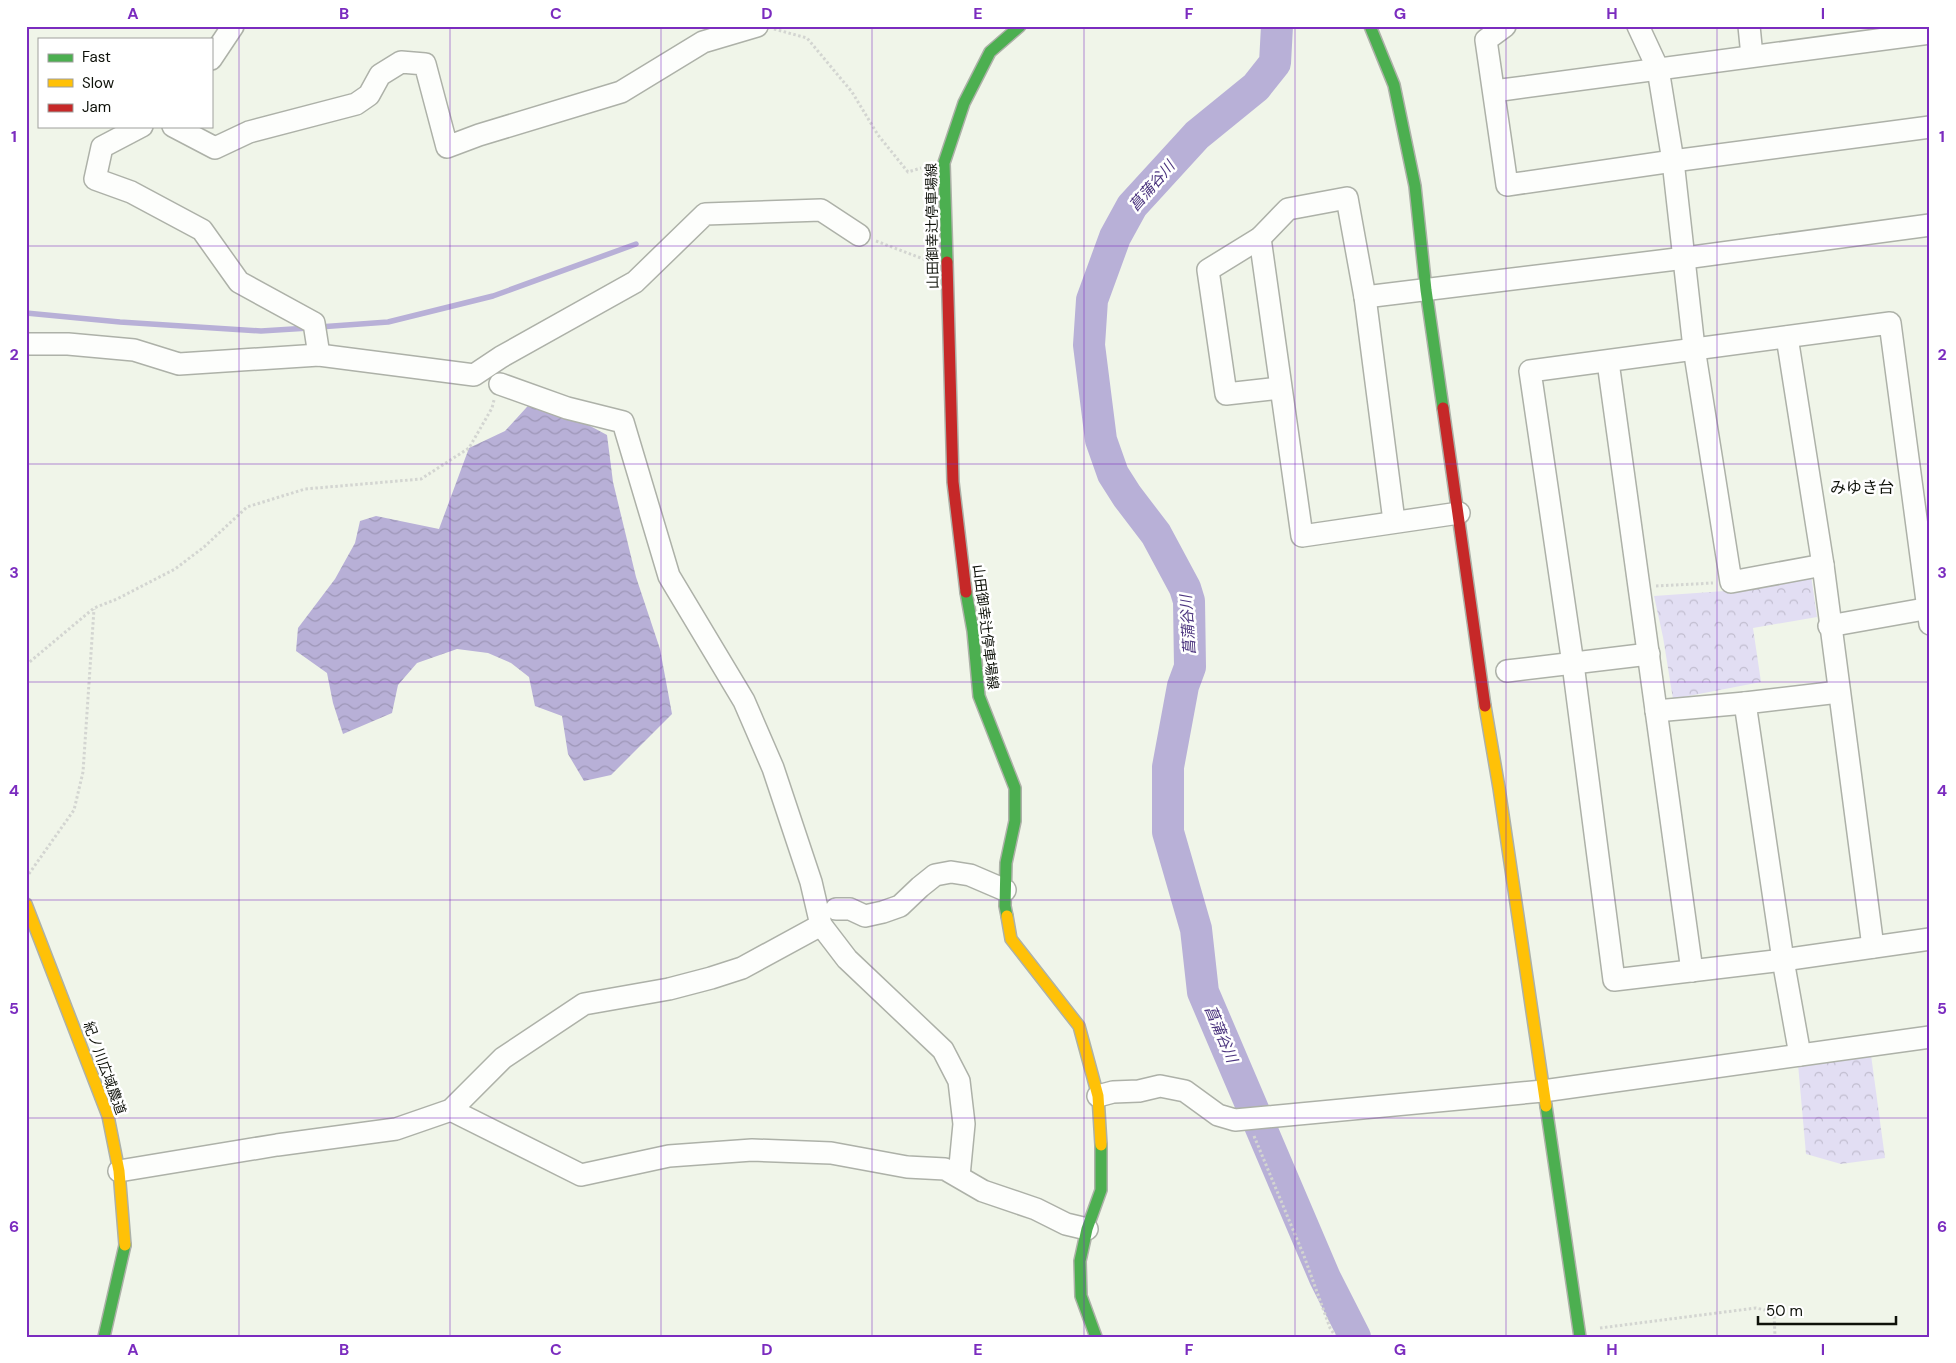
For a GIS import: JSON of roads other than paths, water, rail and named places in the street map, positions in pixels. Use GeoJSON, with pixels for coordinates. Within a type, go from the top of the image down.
{"type":"FeatureCollection","features":[{"type":"Feature","properties":{"kind":"street"},"geometry":{"type":"LineString","coordinates":[[212,57],[234,26]]}},
{"type":"Feature","properties":{"kind":"street"},"geometry":{"type":"LineString","coordinates":[[177,128],[215,148],[249,132],[356,104],[369,95],[380,75],[401,62],[425,64],[447,147],[479,135],[622,92],[703,42],[757,26]]}},
{"type":"Feature","properties":{"kind":"street","name":"山田御幸辻停車場線"},"geometry":{"type":"LineString","coordinates":[[1020,26],[990,52],[964,103],[944,163],[953,482],[964,578],[973,631],[979,696],[1015,788],[1015,821],[1006,863],[1005,890],[1005,906],[1012,939],[1079,1026],[1098,1096],[1101,1190],[1087,1229],[1080,1262],[1081,1296],[1096,1337]]}},
{"type":"Feature","properties":{"kind":"street"},"geometry":{"type":"LineString","coordinates":[[1370,26],[1394,85],[1415,186],[1426,290],[1460,513],[1480,676],[1499,788],[1542,1091],[1580,1334]]}},
{"type":"Feature","properties":{"kind":"street"},"geometry":{"type":"LineString","coordinates":[[1505,26],[1486,40],[1507,185],[1673,160],[1930,127]]}},
{"type":"Feature","properties":{"kind":"street"},"geometry":{"type":"LineString","coordinates":[[1638,26],[1658,69],[1673,160],[1694,348],[1731,582],[1823,565]]}},
{"type":"Feature","properties":{"kind":"street"},"geometry":{"type":"LineString","coordinates":[[1749,26],[1752,56]]}},
{"type":"Feature","properties":{"kind":"street"},"geometry":{"type":"LineString","coordinates":[[1494,91],[1930,33]]}},
{"type":"Feature","properties":{"kind":"street"},"geometry":{"type":"LineString","coordinates":[[138,128],[102,147],[95,179],[131,192],[202,230],[239,282],[314,323],[320,354]]}},
{"type":"Feature","properties":{"kind":"street"},"geometry":{"type":"LineString","coordinates":[[1280,388],[1226,394],[1208,270],[1260,238],[1288,209],[1347,198],[1365,296],[1394,521]]}},
{"type":"Feature","properties":{"kind":"street"},"geometry":{"type":"LineString","coordinates":[[26,344],[68,344],[134,350],[179,364],[320,354],[474,375],[501,357],[635,282],[704,214],[821,210],[859,235]]}},
{"type":"Feature","properties":{"kind":"street"},"geometry":{"type":"LineString","coordinates":[[1365,296],[1684,258],[1930,225]]}},
{"type":"Feature","properties":{"kind":"street"},"geometry":{"type":"LineString","coordinates":[[1260,238],[1302,536],[1394,521],[1460,513]]}},
{"type":"Feature","properties":{"kind":"street"},"geometry":{"type":"LineString","coordinates":[[1829,626],[1929,613],[1890,323],[1694,348],[1608,362],[1530,370],[1573,664],[1614,980],[1783,960],[1930,939]]}},
{"type":"Feature","properties":{"kind":"street"},"geometry":{"type":"LineString","coordinates":[[1786,337],[1823,565],[1829,626],[1873,947]]}},
{"type":"Feature","properties":{"kind":"street"},"geometry":{"type":"LineString","coordinates":[[1608,362],[1692,971]]}},
{"type":"Feature","properties":{"kind":"street"},"geometry":{"type":"LineString","coordinates":[[500,384],[567,408],[623,422],[669,576],[744,701],[773,768],[810,882],[821,925],[847,959],[943,1050],[959,1081],[964,1124],[959,1176]]}},
{"type":"Feature","properties":{"kind":"street"},"geometry":{"type":"LineString","coordinates":[[1507,671],[1649,654]]}},
{"type":"Feature","properties":{"kind":"street"},"geometry":{"type":"LineString","coordinates":[[1656,712],[1839,692]]}},
{"type":"Feature","properties":{"kind":"street"},"geometry":{"type":"LineString","coordinates":[[1745,703],[1783,960],[1800,1055]]}},
{"type":"Feature","properties":{"kind":"street"},"geometry":{"type":"LineString","coordinates":[[836,909],[850,909],[865,916],[883,912],[900,906],[935,875],[951,872],[970,875],[1005,890]]}},
{"type":"Feature","properties":{"kind":"street","name":"紀ノ川広域農道"},"geometry":{"type":"LineString","coordinates":[[26,904],[108,1116],[119,1171],[125,1245],[104,1337]]}},
{"type":"Feature","properties":{"kind":"street"},"geometry":{"type":"LineString","coordinates":[[119,1171],[396,1129],[451,1110],[503,1058],[584,1004],[669,989],[742,968],[821,925]]}},
{"type":"Feature","properties":{"kind":"street"},"geometry":{"type":"LineString","coordinates":[[1098,1096],[1112,1092],[1139,1091],[1160,1086],[1185,1092],[1218,1115],[1235,1120],[1542,1091],[1930,1037]]}},
{"type":"Feature","properties":{"kind":"street"},"geometry":{"type":"LineString","coordinates":[[451,1110],[582,1175],[669,1156],[752,1150],[831,1153],[907,1167],[945,1169],[983,1191],[1036,1208],[1066,1224],[1087,1229]]}},
{"type":"Feature","properties":{"kind":"water"},"geometry":{"type":"Polygon","coordinates":[[[536,397],[607,435],[613,482],[636,577],[660,649],[672,714],[611,775],[584,781],[568,754],[562,716],[535,706],[529,677],[511,663],[488,653],[457,649],[417,663],[398,685],[392,713],[343,734],[333,703],[327,673],[296,651],[298,628],[335,579],[355,543],[360,521],[376,516],[439,529],[469,448],[505,431],[536,397]]]}},
{"type":"Feature","properties":{"kind":"waterway","name":"菖蒲谷川"},"geometry":{"type":"LineString","coordinates":[[1277,26],[1275,63],[1256,87],[1197,135],[1132,206],[1115,237],[1092,300],[1089,345],[1101,440],[1113,474],[1156,534],[1185,588],[1189,601],[1190,667],[1183,686],[1168,767],[1168,832],[1196,929],[1203,992],[1325,1278],[1355,1337]]}},
{"type":"Feature","properties":{"kind":"waterway"},"geometry":{"type":"LineString","coordinates":[[319,327],[388,322],[493,296],[636,244]]}},
{"type":"Feature","properties":{"kind":"waterway"},"geometry":{"type":"LineString","coordinates":[[26,313],[120,322],[261,331],[309,328]]}},
{"type":"Feature","properties":{"kind":"district","name":"みゆき台"},"geometry":{"type":"Point","coordinates":[1862,487]}}]}
